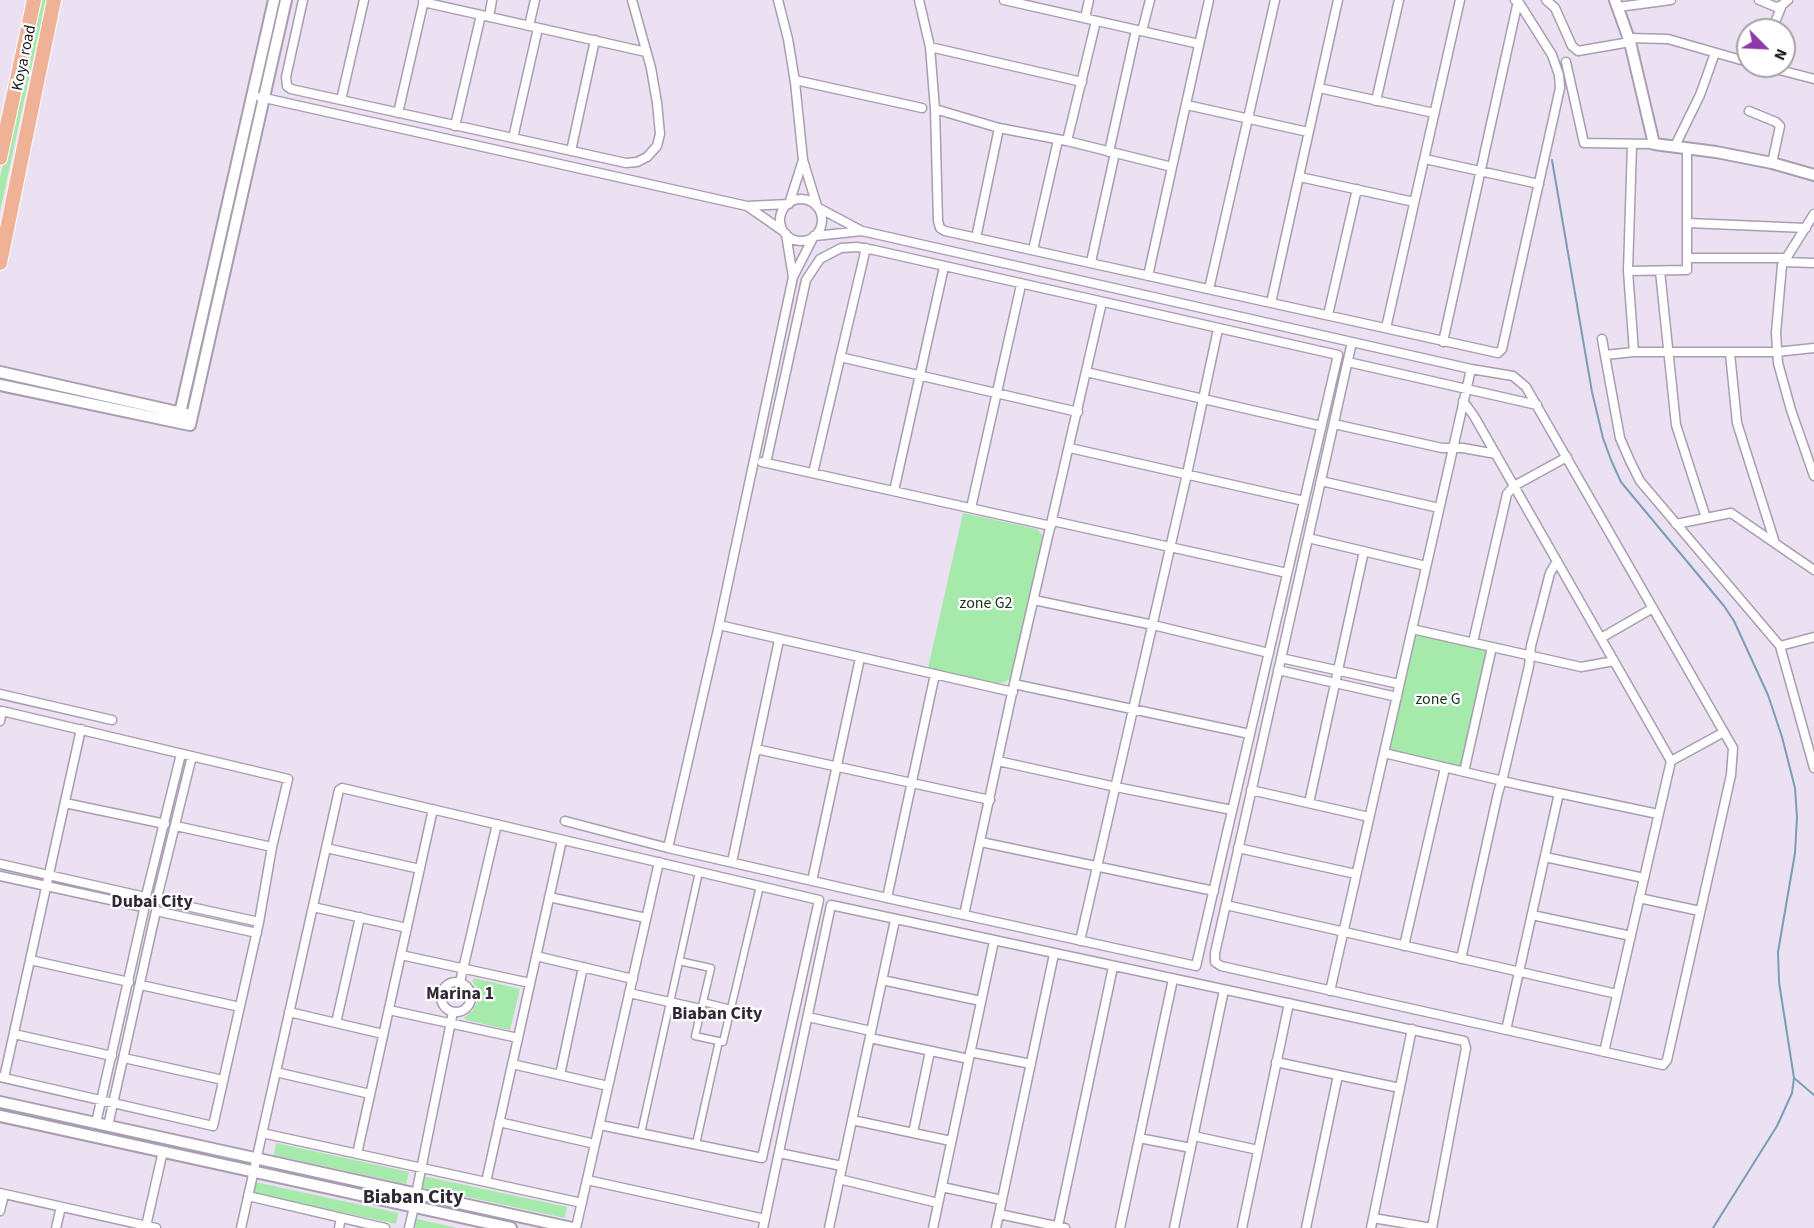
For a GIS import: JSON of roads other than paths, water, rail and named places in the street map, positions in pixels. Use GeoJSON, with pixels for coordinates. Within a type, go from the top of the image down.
{"type":"FeatureCollection","features":[{"type":"Feature","properties":{"kind":"highway","name":"Koya road"},"geometry":{"type":"LineString","coordinates":[[0,158],[34,0]]}},
{"type":"Feature","properties":{"kind":"highway","name":"Koya road"},"geometry":{"type":"LineString","coordinates":[[0,263],[54,0]]}},
{"type":"Feature","properties":{"kind":"street"},"geometry":{"type":"LineString","coordinates":[[179,418],[274,0]]}},
{"type":"Feature","properties":{"kind":"street"},"geometry":{"type":"LineString","coordinates":[[0,385],[179,418],[192,416],[286,0]]}},
{"type":"Feature","properties":{"kind":"street"},"geometry":{"type":"LineString","coordinates":[[303,0],[285,82],[291,89],[571,152],[632,163],[647,157],[660,139],[659,120],[646,52],[632,0]]}},
{"type":"Feature","properties":{"kind":"street"},"geometry":{"type":"LineString","coordinates":[[341,100],[364,0]]}},
{"type":"Feature","properties":{"kind":"street"},"geometry":{"type":"LineString","coordinates":[[455,126],[485,16],[492,0]]}},
{"type":"Feature","properties":{"kind":"street"},"geometry":{"type":"LineString","coordinates":[[513,138],[533,27],[535,0]]}},
{"type":"Feature","properties":{"kind":"street"},"geometry":{"type":"LineString","coordinates":[[778,0],[795,80],[803,160],[822,222],[793,277]]}},
{"type":"Feature","properties":{"kind":"street"},"geometry":{"type":"LineString","coordinates":[[919,0],[930,47],[940,228],[945,231],[1492,353],[1498,353],[1502,349],[1560,88],[1559,75],[1552,55],[1516,0]]}},
{"type":"Feature","properties":{"kind":"street"},"geometry":{"type":"LineString","coordinates":[[1004,0],[1028,3],[1199,44]]}},
{"type":"Feature","properties":{"kind":"street"},"geometry":{"type":"LineString","coordinates":[[1085,18],[1089,0]]}},
{"type":"Feature","properties":{"kind":"street"},"geometry":{"type":"LineString","coordinates":[[1091,262],[1139,30],[1150,0]]}},
{"type":"Feature","properties":{"kind":"street"},"geometry":{"type":"LineString","coordinates":[[1148,276],[1209,0]]}},
{"type":"Feature","properties":{"kind":"street"},"geometry":{"type":"LineString","coordinates":[[1209,290],[1275,0]]}},
{"type":"Feature","properties":{"kind":"street"},"geometry":{"type":"LineString","coordinates":[[1271,303],[1338,0]]}},
{"type":"Feature","properties":{"kind":"street"},"geometry":{"type":"LineString","coordinates":[[1376,101],[1399,0]]}},
{"type":"Feature","properties":{"kind":"street"},"geometry":{"type":"LineString","coordinates":[[1386,328],[1460,0]]}},
{"type":"Feature","properties":{"kind":"street"},"geometry":{"type":"LineString","coordinates":[[1443,342],[1516,0]]}},
{"type":"Feature","properties":{"kind":"street"},"geometry":{"type":"LineString","coordinates":[[1546,0],[1555,8],[1572,46],[1578,51],[1648,37],[1668,39],[1736,59]]}},
{"type":"Feature","properties":{"kind":"street"},"geometry":{"type":"LineString","coordinates":[[1654,144],[1629,40],[1617,4],[1671,0]]}},
{"type":"Feature","properties":{"kind":"street"},"geometry":{"type":"LineString","coordinates":[[1759,0],[1776,7],[1785,3]]}},
{"type":"Feature","properties":{"kind":"street"},"geometry":{"type":"LineString","coordinates":[[398,113],[423,1],[646,52]]}},
{"type":"Feature","properties":{"kind":"street"},"geometry":{"type":"LineString","coordinates":[[1778,18],[1785,3]]}},
{"type":"Feature","properties":{"kind":"street"},"geometry":{"type":"LineString","coordinates":[[1033,250],[1063,140],[1082,82],[1096,21]]}},
{"type":"Feature","properties":{"kind":"street"},"geometry":{"type":"LineString","coordinates":[[571,152],[595,40]]}},
{"type":"Feature","properties":{"kind":"street"},"geometry":{"type":"LineString","coordinates":[[930,47],[1082,82]]}},
{"type":"Feature","properties":{"kind":"street"},"geometry":{"type":"LineString","coordinates":[[1675,146],[1697,101],[1715,53]]}},
{"type":"Feature","properties":{"kind":"street"},"geometry":{"type":"LineString","coordinates":[[1566,62],[1582,142],[1586,144],[1675,146],[1772,163],[1814,175]]}},
{"type":"Feature","properties":{"kind":"street"},"geometry":{"type":"LineString","coordinates":[[1796,74],[1814,79]]}},
{"type":"Feature","properties":{"kind":"street"},"geometry":{"type":"LineString","coordinates":[[795,80],[922,108]]}},
{"type":"Feature","properties":{"kind":"street"},"geometry":{"type":"LineString","coordinates":[[1319,88],[1434,113]]}},
{"type":"Feature","properties":{"kind":"street"},"geometry":{"type":"LineString","coordinates":[[252,96],[747,206],[789,204],[804,199],[862,231],[1352,342],[1471,369],[1513,376],[1526,387],[1537,405],[1733,748],[1733,766],[1663,1065],[1330,991],[1217,964],[1214,960],[1352,342]]}},
{"type":"Feature","properties":{"kind":"street"},"geometry":{"type":"LineString","coordinates":[[1187,105],[1308,132]]}},
{"type":"Feature","properties":{"kind":"street"},"geometry":{"type":"LineString","coordinates":[[935,109],[999,128],[1063,140],[1172,167]]}},
{"type":"Feature","properties":{"kind":"street"},"geometry":{"type":"LineString","coordinates":[[1749,111],[1776,122],[1780,126],[1772,163]]}},
{"type":"Feature","properties":{"kind":"street"},"geometry":{"type":"LineString","coordinates":[[976,238],[999,128]]}},
{"type":"Feature","properties":{"kind":"street"},"geometry":{"type":"LineString","coordinates":[[1632,145],[1628,271],[1634,352]]}},
{"type":"Feature","properties":{"kind":"street"},"geometry":{"type":"LineString","coordinates":[[1628,271],[1687,270],[1687,148]]}},
{"type":"Feature","properties":{"kind":"street"},"geometry":{"type":"LineString","coordinates":[[1425,159],[1539,184]]}},
{"type":"Feature","properties":{"kind":"street"},"geometry":{"type":"LineString","coordinates":[[668,848],[719,626],[793,277],[792,262],[781,218],[789,204],[803,160]]}},
{"type":"Feature","properties":{"kind":"street"},"geometry":{"type":"LineString","coordinates":[[1300,177],[1414,202]]}},
{"type":"Feature","properties":{"kind":"street"},"geometry":{"type":"LineString","coordinates":[[1328,315],[1357,189]]}},
{"type":"Feature","properties":{"kind":"street"},"geometry":{"type":"LineString","coordinates":[[747,206],[793,239],[802,241],[815,236],[862,231]]}},
{"type":"Feature","properties":{"kind":"street"},"geometry":{"type":"LineString","coordinates":[[1814,214],[1782,265],[1777,308],[1776,352],[1788,399],[1814,476]]}},
{"type":"Feature","properties":{"kind":"street"},"geometry":{"type":"LineString","coordinates":[[1688,223],[1806,228]]}},
{"type":"Feature","properties":{"kind":"street"},"geometry":{"type":"LineString","coordinates":[[565,821],[668,848],[1196,966],[1338,355],[1021,285],[866,248],[848,247],[834,251],[820,259],[807,280],[766,463]]}},
{"type":"Feature","properties":{"kind":"street"},"geometry":{"type":"LineString","coordinates":[[813,473],[866,248]]}},
{"type":"Feature","properties":{"kind":"street"},"geometry":{"type":"LineString","coordinates":[[1687,258],[1785,260],[1814,263]]}},
{"type":"Feature","properties":{"kind":"street"},"geometry":{"type":"LineString","coordinates":[[894,491],[944,267]]}},
{"type":"Feature","properties":{"kind":"street"},"geometry":{"type":"LineString","coordinates":[[1660,271],[1676,425],[1706,518]]}},
{"type":"Feature","properties":{"kind":"street"},"geometry":{"type":"LineString","coordinates":[[971,508],[1021,285]]}},
{"type":"Feature","properties":{"kind":"street"},"geometry":{"type":"LineString","coordinates":[[964,915],[1013,688],[1102,302]]}},
{"type":"Feature","properties":{"kind":"street"},"geometry":{"type":"LineString","coordinates":[[1080,941],[1171,546],[1218,329]]}},
{"type":"Feature","properties":{"kind":"street"},"geometry":{"type":"LineString","coordinates":[[1602,339],[1620,438],[1629,461],[1640,481],[1780,646],[1814,768]]}},
{"type":"Feature","properties":{"kind":"street"},"geometry":{"type":"LineString","coordinates":[[1605,355],[1634,352],[1776,352],[1814,348]]}},
{"type":"Feature","properties":{"kind":"street"},"geometry":{"type":"LineString","coordinates":[[1730,353],[1737,423],[1775,543]]}},
{"type":"Feature","properties":{"kind":"street"},"geometry":{"type":"LineString","coordinates":[[840,357],[1078,412]]}},
{"type":"Feature","properties":{"kind":"street"},"geometry":{"type":"LineString","coordinates":[[1348,362],[1537,405]]}},
{"type":"Feature","properties":{"kind":"street"},"geometry":{"type":"LineString","coordinates":[[1330,991],[1471,369]]}},
{"type":"Feature","properties":{"kind":"street"},"geometry":{"type":"LineString","coordinates":[[0,372],[179,418]]}},
{"type":"Feature","properties":{"kind":"street"},"geometry":{"type":"LineString","coordinates":[[1086,372],[1321,426]]}},
{"type":"Feature","properties":{"kind":"street"},"geometry":{"type":"LineString","coordinates":[[1463,401],[1496,454],[1671,761],[1604,1052]]}},
{"type":"Feature","properties":{"kind":"street"},"geometry":{"type":"LineString","coordinates":[[1334,424],[1442,448],[1496,454]]}},
{"type":"Feature","properties":{"kind":"street"},"geometry":{"type":"LineString","coordinates":[[1070,448],[1304,501]]}},
{"type":"Feature","properties":{"kind":"street"},"geometry":{"type":"LineString","coordinates":[[1473,642],[1507,494],[1514,486],[1567,457]]}},
{"type":"Feature","properties":{"kind":"street"},"geometry":{"type":"LineString","coordinates":[[754,460],[971,508],[1171,546],[1287,573]]}},
{"type":"Feature","properties":{"kind":"street"},"geometry":{"type":"LineString","coordinates":[[1321,481],[1439,508]]}},
{"type":"Feature","properties":{"kind":"street"},"geometry":{"type":"LineString","coordinates":[[1676,524],[1731,513],[1814,570]]}},
{"type":"Feature","properties":{"kind":"street"},"geometry":{"type":"LineString","coordinates":[[1308,538],[1426,566]]}},
{"type":"Feature","properties":{"kind":"street"},"geometry":{"type":"LineString","coordinates":[[1309,803],[1364,551]]}},
{"type":"Feature","properties":{"kind":"street"},"geometry":{"type":"LineString","coordinates":[[1461,959],[1548,578],[1557,561]]}},
{"type":"Feature","properties":{"kind":"street"},"geometry":{"type":"LineString","coordinates":[[1034,600],[1269,653]]}},
{"type":"Feature","properties":{"kind":"street"},"geometry":{"type":"LineString","coordinates":[[1601,638],[1653,608]]}},
{"type":"Feature","properties":{"kind":"street"},"geometry":{"type":"LineString","coordinates":[[719,626],[935,674],[1250,734]]}},
{"type":"Feature","properties":{"kind":"street"},"geometry":{"type":"LineString","coordinates":[[1412,629],[1581,667],[1614,661]]}},
{"type":"Feature","properties":{"kind":"street"},"geometry":{"type":"LineString","coordinates":[[1780,646],[1814,637]]}},
{"type":"Feature","properties":{"kind":"street"},"geometry":{"type":"LineString","coordinates":[[732,862],[779,640]]}},
{"type":"Feature","properties":{"kind":"street"},"geometry":{"type":"LineString","coordinates":[[1464,772],[1492,647]]}},
{"type":"Feature","properties":{"kind":"street"},"geometry":{"type":"LineString","coordinates":[[812,881],[860,658]]}},
{"type":"Feature","properties":{"kind":"street"},"geometry":{"type":"LineString","coordinates":[[1281,658],[1399,684]]}},
{"type":"Feature","properties":{"kind":"street"},"geometry":{"type":"LineString","coordinates":[[1278,670],[1396,697]]}},
{"type":"Feature","properties":{"kind":"street"},"geometry":{"type":"LineString","coordinates":[[887,898],[935,674]]}},
{"type":"Feature","properties":{"kind":"street"},"geometry":{"type":"LineString","coordinates":[[0,694],[112,720]]}},
{"type":"Feature","properties":{"kind":"street"},"geometry":{"type":"LineString","coordinates":[[0,721],[2,711],[81,729],[288,779],[272,847],[257,933],[213,1126],[2,1078],[14,1034],[81,729]]}},
{"type":"Feature","properties":{"kind":"street"},"geometry":{"type":"LineString","coordinates":[[1671,761],[1724,732]]}},
{"type":"Feature","properties":{"kind":"street"},"geometry":{"type":"LineString","coordinates":[[756,749],[990,800]]}},
{"type":"Feature","properties":{"kind":"street"},"geometry":{"type":"LineString","coordinates":[[1384,753],[1659,814]]}},
{"type":"Feature","properties":{"kind":"street"},"geometry":{"type":"LineString","coordinates":[[96,1123],[129,982],[143,909],[142,902],[146,897],[182,754]]}},
{"type":"Feature","properties":{"kind":"street"},"geometry":{"type":"LineString","coordinates":[[108,1126],[192,756]]}},
{"type":"Feature","properties":{"kind":"street"},"geometry":{"type":"LineString","coordinates":[[998,761],[1232,810]]}},
{"type":"Feature","properties":{"kind":"street"},"geometry":{"type":"LineString","coordinates":[[1404,946],[1445,768]]}},
{"type":"Feature","properties":{"kind":"street"},"geometry":{"type":"LineString","coordinates":[[241,1228],[339,790],[342,788],[819,900],[762,1158],[600,1125]]}},
{"type":"Feature","properties":{"kind":"street"},"geometry":{"type":"LineString","coordinates":[[1251,790],[1369,817]]}},
{"type":"Feature","properties":{"kind":"street"},"geometry":{"type":"LineString","coordinates":[[1506,1030],[1559,793]]}},
{"type":"Feature","properties":{"kind":"street"},"geometry":{"type":"LineString","coordinates":[[65,803],[165,824]]}},
{"type":"Feature","properties":{"kind":"street"},"geometry":{"type":"LineString","coordinates":[[357,1154],[434,809]]}},
{"type":"Feature","properties":{"kind":"street"},"geometry":{"type":"LineString","coordinates":[[460,982],[497,824]]}},
{"type":"Feature","properties":{"kind":"street"},"geometry":{"type":"LineString","coordinates":[[176,826],[272,847]]}},
{"type":"Feature","properties":{"kind":"street"},"geometry":{"type":"LineString","coordinates":[[486,1182],[562,840]]}},
{"type":"Feature","properties":{"kind":"street"},"geometry":{"type":"LineString","coordinates":[[981,842],[1214,891]]}},
{"type":"Feature","properties":{"kind":"street"},"geometry":{"type":"LineString","coordinates":[[326,848],[420,869]]}},
{"type":"Feature","properties":{"kind":"street"},"geometry":{"type":"LineString","coordinates":[[1238,848],[1356,874]]}},
{"type":"Feature","properties":{"kind":"street"},"geometry":{"type":"LineString","coordinates":[[1545,857],[1644,878]]}},
{"type":"Feature","properties":{"kind":"street"},"geometry":{"type":"LineString","coordinates":[[576,1228],[659,862]]}},
{"type":"Feature","properties":{"kind":"street"},"geometry":{"type":"LineString","coordinates":[[0,864],[146,897],[151,895],[158,899],[259,922]]}},
{"type":"Feature","properties":{"kind":"street"},"geometry":{"type":"LineString","coordinates":[[641,1133],[699,872]]}},
{"type":"Feature","properties":{"kind":"street"},"geometry":{"type":"LineString","coordinates":[[0,876],[143,909],[151,913],[156,911],[257,933]]}},
{"type":"Feature","properties":{"kind":"street"},"geometry":{"type":"LineString","coordinates":[[679,961],[711,968],[695,1036],[723,1042],[760,886]]}},
{"type":"Feature","properties":{"kind":"street"},"geometry":{"type":"LineString","coordinates":[[549,897],[646,918]]}},
{"type":"Feature","properties":{"kind":"street"},"geometry":{"type":"LineString","coordinates":[[1639,898],[1700,911]]}},
{"type":"Feature","properties":{"kind":"street"},"geometry":{"type":"LineString","coordinates":[[587,1180],[764,1226],[831,905],[1464,1041],[1466,1048],[1432,1228],[1373,1218]]}},
{"type":"Feature","properties":{"kind":"street"},"geometry":{"type":"LineString","coordinates":[[1226,905],[1617,994]]}},
{"type":"Feature","properties":{"kind":"street"},"geometry":{"type":"LineString","coordinates":[[313,907],[407,928]]}},
{"type":"Feature","properties":{"kind":"street"},"geometry":{"type":"LineString","coordinates":[[1532,915],[1631,936]]}},
{"type":"Feature","properties":{"kind":"street"},"geometry":{"type":"LineString","coordinates":[[336,1023],[360,918]]}},
{"type":"Feature","properties":{"kind":"street"},"geometry":{"type":"LineString","coordinates":[[829,1228],[895,920]]}},
{"type":"Feature","properties":{"kind":"street"},"geometry":{"type":"LineString","coordinates":[[933,1228],[994,941]]}},
{"type":"Feature","properties":{"kind":"street"},"geometry":{"type":"LineString","coordinates":[[996,1228],[1054,954]]}},
{"type":"Feature","properties":{"kind":"street"},"geometry":{"type":"LineString","coordinates":[[401,955],[530,983]]}},
{"type":"Feature","properties":{"kind":"street"},"geometry":{"type":"LineString","coordinates":[[536,956],[633,979]]}},
{"type":"Feature","properties":{"kind":"street"},"geometry":{"type":"LineString","coordinates":[[30,960],[129,982]]}},
{"type":"Feature","properties":{"kind":"street"},"geometry":{"type":"LineString","coordinates":[[560,1075],[583,967]]}},
{"type":"Feature","properties":{"kind":"street"},"geometry":{"type":"LineString","coordinates":[[999,1214],[1062,1227],[1113,967]]}},
{"type":"Feature","properties":{"kind":"street"},"geometry":{"type":"LineString","coordinates":[[1120,1228],[1173,979]]}},
{"type":"Feature","properties":{"kind":"street"},"geometry":{"type":"LineString","coordinates":[[882,980],[981,1001]]}},
{"type":"Feature","properties":{"kind":"street"},"geometry":{"type":"LineString","coordinates":[[451,982],[460,982],[469,988],[472,998],[463,1011],[453,1012],[445,1007],[441,993],[443,988],[451,982]]}},
{"type":"Feature","properties":{"kind":"street"},"geometry":{"type":"LineString","coordinates":[[141,985],[240,1007]]}},
{"type":"Feature","properties":{"kind":"street"},"geometry":{"type":"LineString","coordinates":[[1174,1228],[1224,990]]}},
{"type":"Feature","properties":{"kind":"street"},"geometry":{"type":"LineString","coordinates":[[629,993],[670,1002],[731,1008]]}},
{"type":"Feature","properties":{"kind":"street"},"geometry":{"type":"LineString","coordinates":[[1242,1228],[1289,1003]]}},
{"type":"Feature","properties":{"kind":"street"},"geometry":{"type":"LineString","coordinates":[[389,1010],[518,1038]]}},
{"type":"Feature","properties":{"kind":"street"},"geometry":{"type":"LineString","coordinates":[[290,1012],[383,1034]]}},
{"type":"Feature","properties":{"kind":"street"},"geometry":{"type":"LineString","coordinates":[[416,1194],[453,1012]]}},
{"type":"Feature","properties":{"kind":"street"},"geometry":{"type":"LineString","coordinates":[[808,1017],[930,1051],[1031,1064]]}},
{"type":"Feature","properties":{"kind":"street"},"geometry":{"type":"LineString","coordinates":[[1371,1228],[1412,1029]]}},
{"type":"Feature","properties":{"kind":"street"},"geometry":{"type":"LineString","coordinates":[[117,1032],[129,1035]]}},
{"type":"Feature","properties":{"kind":"street"},"geometry":{"type":"LineString","coordinates":[[14,1034],[112,1056]]}},
{"type":"Feature","properties":{"kind":"street"},"geometry":{"type":"LineString","coordinates":[[696,1144],[719,1041]]}},
{"type":"Feature","properties":{"kind":"street"},"geometry":{"type":"LineString","coordinates":[[913,1133],[930,1051]]}},
{"type":"Feature","properties":{"kind":"street"},"geometry":{"type":"LineString","coordinates":[[124,1058],[224,1080]]}},
{"type":"Feature","properties":{"kind":"street"},"geometry":{"type":"LineString","coordinates":[[1276,1062],[1400,1088]]}},
{"type":"Feature","properties":{"kind":"street"},"geometry":{"type":"LineString","coordinates":[[512,1064],[608,1086]]}},
{"type":"Feature","properties":{"kind":"street"},"geometry":{"type":"LineString","coordinates":[[276,1072],[370,1094]]}},
{"type":"Feature","properties":{"kind":"street"},"geometry":{"type":"LineString","coordinates":[[1306,1228],[1338,1075]]}},
{"type":"Feature","properties":{"kind":"street"},"geometry":{"type":"LineString","coordinates":[[0,1102],[572,1228]]}},
{"type":"Feature","properties":{"kind":"street"},"geometry":{"type":"LineString","coordinates":[[0,1116],[511,1228]]}},
{"type":"Feature","properties":{"kind":"street"},"geometry":{"type":"LineString","coordinates":[[852,1120],[951,1141]]}},
{"type":"Feature","properties":{"kind":"street"},"geometry":{"type":"LineString","coordinates":[[499,1122],[595,1144]]}},
{"type":"Feature","properties":{"kind":"street"},"geometry":{"type":"LineString","coordinates":[[262,1133],[582,1203]]}},
{"type":"Feature","properties":{"kind":"street"},"geometry":{"type":"LineString","coordinates":[[151,1149],[154,1135]]}},
{"type":"Feature","properties":{"kind":"street"},"geometry":{"type":"LineString","coordinates":[[1194,1136],[1258,1150]]}},
{"type":"Feature","properties":{"kind":"street"},"geometry":{"type":"LineString","coordinates":[[1139,1138],[1191,1148]]}},
{"type":"Feature","properties":{"kind":"street"},"geometry":{"type":"LineString","coordinates":[[146,1226],[163,1151]]}},
{"type":"Feature","properties":{"kind":"street"},"geometry":{"type":"LineString","coordinates":[[779,1153],[842,1166]]}},
{"type":"Feature","properties":{"kind":"street"},"geometry":{"type":"LineString","coordinates":[[839,1179],[938,1203]]}},
{"type":"Feature","properties":{"kind":"street"},"geometry":{"type":"LineString","coordinates":[[942,1187],[1002,1200]]}},
{"type":"Feature","properties":{"kind":"street"},"geometry":{"type":"LineString","coordinates":[[0,1211],[2,1193],[118,1224],[156,1228]]}},
{"type":"Feature","properties":{"kind":"street"},"geometry":{"type":"LineString","coordinates":[[248,1196],[385,1228]]}},
{"type":"Feature","properties":{"kind":"street"},"geometry":{"type":"LineString","coordinates":[[56,1228],[61,1207]]}},
{"type":"Feature","properties":{"kind":"street"},"geometry":{"type":"LineString","coordinates":[[409,1228],[414,1207]]}},
{"type":"Feature","properties":{"kind":"street"},"geometry":{"type":"LineString","coordinates":[[474,1220],[476,1207]]}},
{"type":"Feature","properties":{"kind":"street"},"geometry":{"type":"LineString","coordinates":[[339,1228],[341,1218]]}},
{"type":"Feature","properties":{"kind":"waterway"},"geometry":{"type":"LineString","coordinates":[[1552,160],[1592,392],[1611,460],[1621,482],[1734,621],[1768,695],[1795,788],[1797,817],[1795,853],[1778,952],[1779,982],[1794,1078],[1792,1093],[1777,1126],[1713,1228]]}},
{"type":"Feature","properties":{"kind":"waterway"},"geometry":{"type":"LineString","coordinates":[[1794,1078],[1814,1095]]}},
{"type":"Feature","properties":{"kind":"district","name":"Dubai City"},"geometry":{"type":"Point","coordinates":[152,903]}},
{"type":"Feature","properties":{"kind":"district","name":"Marina 1"},"geometry":{"type":"Point","coordinates":[460,995]}},
{"type":"Feature","properties":{"kind":"district","name":"Biaban City"},"geometry":{"type":"Point","coordinates":[717,1015]}},
{"type":"Feature","properties":{"kind":"district","name":"Biaban City"},"geometry":{"type":"Point","coordinates":[413,1199]}},
{"type":"Feature","properties":{"kind":"park label","name":"zone G2"},"geometry":{"type":"Point","coordinates":[986,604]}},
{"type":"Feature","properties":{"kind":"park label","name":"zone G"},"geometry":{"type":"Point","coordinates":[1438,700]}}]}
